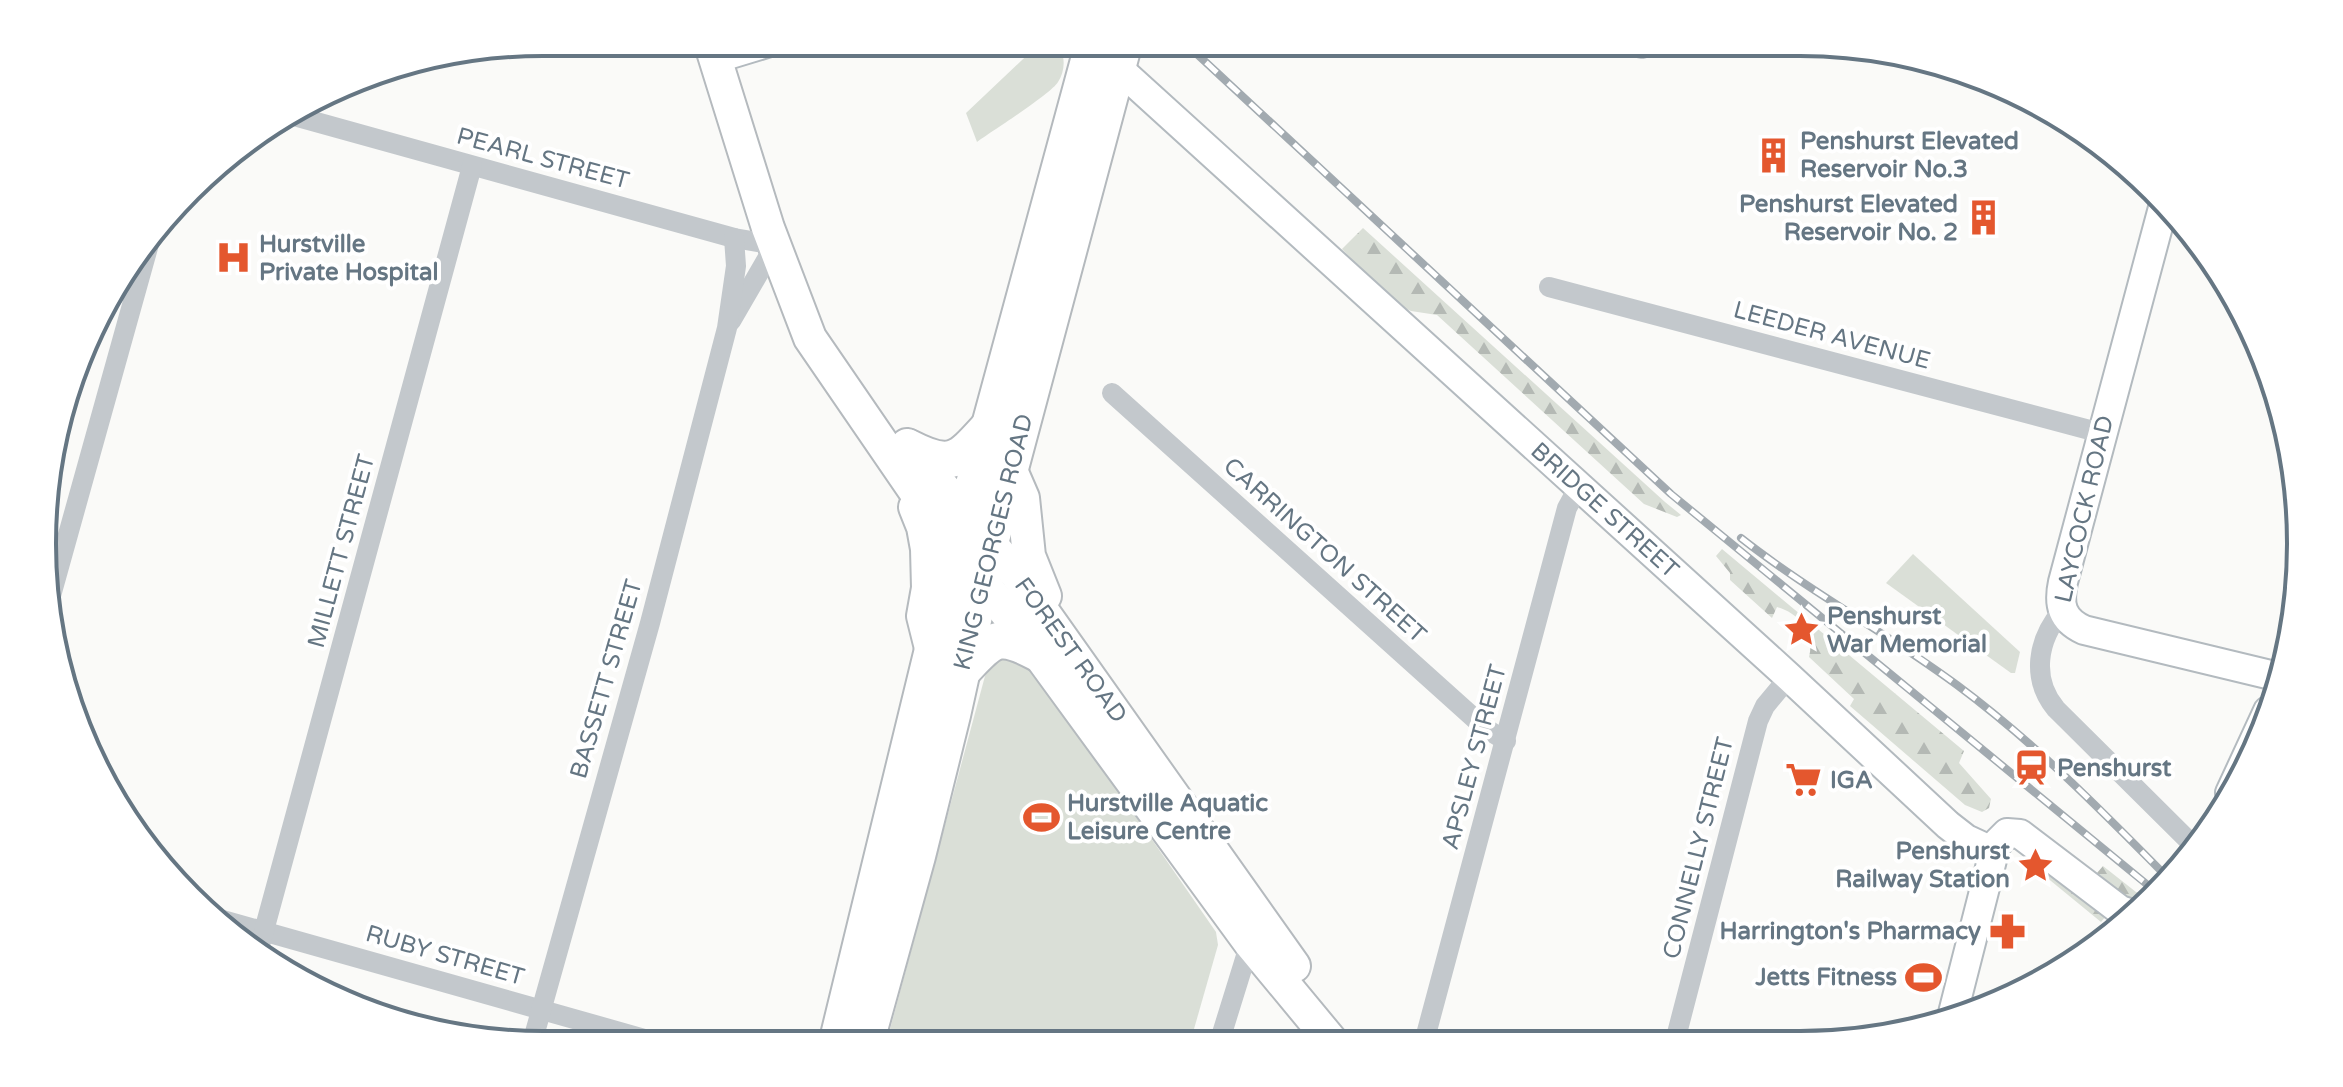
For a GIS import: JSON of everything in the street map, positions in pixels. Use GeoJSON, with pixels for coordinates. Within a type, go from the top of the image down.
{"type":"FeatureCollection","features":[{"type":"Feature","properties":{"kind":"highway","name":"KING GEORGES ROAD"},"geometry":{"type":"LineString","coordinates":[[840,1031],[876,874],[947,664],[981,581],[966,514],[1102,56]]}},
{"type":"Feature","properties":{"kind":"highway","name":"KING GEORGES ROAD"},"geometry":{"type":"LineString","coordinates":[[869,1031],[917,856],[947,664],[974,547],[1010,468],[1102,56]]}},
{"type":"Feature","properties":{"kind":"highway"},"geometry":{"type":"LineString","coordinates":[[905,461],[947,461],[971,447],[990,426]]}},
{"type":"Feature","properties":{"kind":"highway"},"geometry":{"type":"LineString","coordinates":[[947,664],[981,652],[999,640],[1052,648]]}},
{"type":"Feature","properties":{"kind":"main road","name":"FOREST ROAD"},"geometry":{"type":"LineString","coordinates":[[714,56],[779,257],[843,366],[905,461],[1052,648],[1324,1031]]}},
{"type":"Feature","properties":{"kind":"main road","name":"BRIDGE STREET"},"geometry":{"type":"LineString","coordinates":[[1113,56],[1948,825],[1966,839],[1994,852]]}},
{"type":"Feature","properties":{"kind":"main road","name":"LAYCOCK ROAD"},"geometry":{"type":"LineString","coordinates":[[2062,611],[2060,597],[2063,582],[2161,216]]}},
{"type":"Feature","properties":{"kind":"main road","name":"FOREST ROAD"},"geometry":{"type":"LineString","coordinates":[[905,461],[966,514]]}},
{"type":"Feature","properties":{"kind":"main road"},"geometry":{"type":"LineString","coordinates":[[905,461],[922,523],[929,566],[923,616],[947,664]]}},
{"type":"Feature","properties":{"kind":"main road"},"geometry":{"type":"LineString","coordinates":[[1010,468],[1023,498],[1029,556],[1052,648]]}},
{"type":"Feature","properties":{"kind":"main road","name":"FOREST ROAD"},"geometry":{"type":"LineString","coordinates":[[981,581],[1052,648]]}},
{"type":"Feature","properties":{"kind":"main road"},"geometry":{"type":"LineString","coordinates":[[2062,611],[2070,622],[2084,630],[2269,674]]}},
{"type":"Feature","properties":{"kind":"main road"},"geometry":{"type":"LineString","coordinates":[[1955,1005],[1994,852],[2003,835],[2011,832],[2020,834],[2121,910]]}},
{"type":"Feature","properties":{"kind":"main road","name":"FOREST ROAD"},"geometry":{"type":"LineString","coordinates":[[1258,934],[1334,1031]]}},
{"type":"Feature","properties":{"kind":"street","name":"PEARL STREET"},"geometry":{"type":"LineString","coordinates":[[304,119],[734,238],[779,257]]}},
{"type":"Feature","properties":{"kind":"street","name":"MILLETT STREET"},"geometry":{"type":"LineString","coordinates":[[262,940],[472,166]]}},
{"type":"Feature","properties":{"kind":"street","name":"BASSETT STREET"},"geometry":{"type":"LineString","coordinates":[[535,1031],[650,623],[727,328],[736,266],[734,238]]}},
{"type":"Feature","properties":{"kind":"street","name":"BASSETT STREET"},"geometry":{"type":"LineString","coordinates":[[727,328],[779,257]]}},
{"type":"Feature","properties":{"kind":"street"},"geometry":{"type":"LineString","coordinates":[[57,574],[143,267]]}},
{"type":"Feature","properties":{"kind":"street","name":"LEEDER AVENUE"},"geometry":{"type":"LineString","coordinates":[[1549,287],[2101,433]]}},
{"type":"Feature","properties":{"kind":"street","name":"CARRINGTON STREET"},"geometry":{"type":"LineString","coordinates":[[1112,393],[1485,728],[1506,741]]}},
{"type":"Feature","properties":{"kind":"street","name":"APSLEY STREET"},"geometry":{"type":"LineString","coordinates":[[1427,1031],[1567,508],[1579,486]]}},
{"type":"Feature","properties":{"kind":"street","name":"LAYCOCK ROAD"},"geometry":{"type":"LineString","coordinates":[[2062,611],[2050,625],[2043,643],[2039,670],[2043,691],[2056,709],[2187,839]]}},
{"type":"Feature","properties":{"kind":"street","name":"CONNELLY STREET"},"geometry":{"type":"LineString","coordinates":[[1678,1031],[1755,729],[1765,706],[1789,677]]}},
{"type":"Feature","properties":{"kind":"street"},"geometry":{"type":"LineString","coordinates":[[1223,1031],[1258,934]]}},
{"type":"Feature","properties":{"kind":"street","name":"RUBY STREET"},"geometry":{"type":"LineString","coordinates":[[262,940],[617,1031]]}},
{"type":"Feature","properties":{"kind":"green space"},"geometry":{"type":"Polygon","coordinates":[[[1026,56],[1063,56],[1061,77],[1053,87],[977,142],[966,113],[1026,56]]]}},
{"type":"Feature","properties":{"kind":"green space"},"geometry":{"type":"Polygon","coordinates":[[[1363,228],[1681,515],[1677,517],[1644,504],[1437,315],[1411,311],[1392,302],[1342,249],[1363,228]]]}},
{"type":"Feature","properties":{"kind":"green space"},"geometry":{"type":"Polygon","coordinates":[[[1722,549],[1964,751],[1959,763],[1991,799],[1989,808],[1982,812],[1965,805],[1850,706],[1854,699],[1809,657],[1810,640],[1804,626],[1786,610],[1777,607],[1772,618],[1730,580],[1730,573],[1716,556],[1722,549]]]}},
{"type":"Feature","properties":{"kind":"green space"},"geometry":{"type":"Polygon","coordinates":[[[1913,554],[2020,652],[2015,673],[1886,583],[1913,554]]]}},
{"type":"Feature","properties":{"kind":"green space","name":"Hurstville Aquatic Leisure Centre"},"geometry":{"type":"Polygon","coordinates":[[[1003,657],[1027,666],[1056,701],[1216,932],[1218,945],[1193,1031],[889,1031],[985,676],[993,662],[1003,657]]]}},
{"type":"Feature","properties":{"kind":"green space"},"geometry":{"type":"Polygon","coordinates":[[[2046,865],[2107,915],[2101,922],[2040,872],[2046,865]]]}},
{"type":"Feature","properties":{"kind":"green space"},"geometry":{"type":"Polygon","coordinates":[[[2103,866],[2139,893],[2129,899],[2097,873],[2103,866]]]}},
{"type":"Feature","properties":{"kind":"railway"},"geometry":{"type":"LineString","coordinates":[[1199,56],[1671,494],[2147,885]]}},
{"type":"Feature","properties":{"kind":"railway"},"geometry":{"type":"LineString","coordinates":[[1741,538],[1985,707],[2066,777],[2161,871]]}},
{"type":"Feature","properties":{"kind":"place","name":"Penshurst Elevated Reservoir No.3"},"geometry":{"type":"Point","coordinates":[1774,155]}},
{"type":"Feature","properties":{"kind":"place","name":"Penshurst Elevated Reservoir No. 2"},"geometry":{"type":"Point","coordinates":[1984,218]}},
{"type":"Feature","properties":{"kind":"place","name":"Hurstville Private Hospital"},"geometry":{"type":"Point","coordinates":[233,258]}},
{"type":"Feature","properties":{"kind":"place","name":"Penshurst War Memorial"},"geometry":{"type":"Point","coordinates":[1801,630]}},
{"type":"Feature","properties":{"kind":"place","name":"Penshurst"},"geometry":{"type":"Point","coordinates":[2031,768]}},
{"type":"Feature","properties":{"kind":"place","name":"IGA"},"geometry":{"type":"Point","coordinates":[1804,780]}},
{"type":"Feature","properties":{"kind":"place","name":"Hurstville Aquatic Leisure Centre"},"geometry":{"type":"Point","coordinates":[1041,817]}},
{"type":"Feature","properties":{"kind":"place","name":"Penshurst Railway Station"},"geometry":{"type":"Point","coordinates":[2036,865]}},
{"type":"Feature","properties":{"kind":"place","name":"Harrington's Pharmacy"},"geometry":{"type":"Point","coordinates":[2007,931]}},
{"type":"Feature","properties":{"kind":"place","name":"Jetts Fitness"},"geometry":{"type":"Point","coordinates":[1923,977]}}]}
